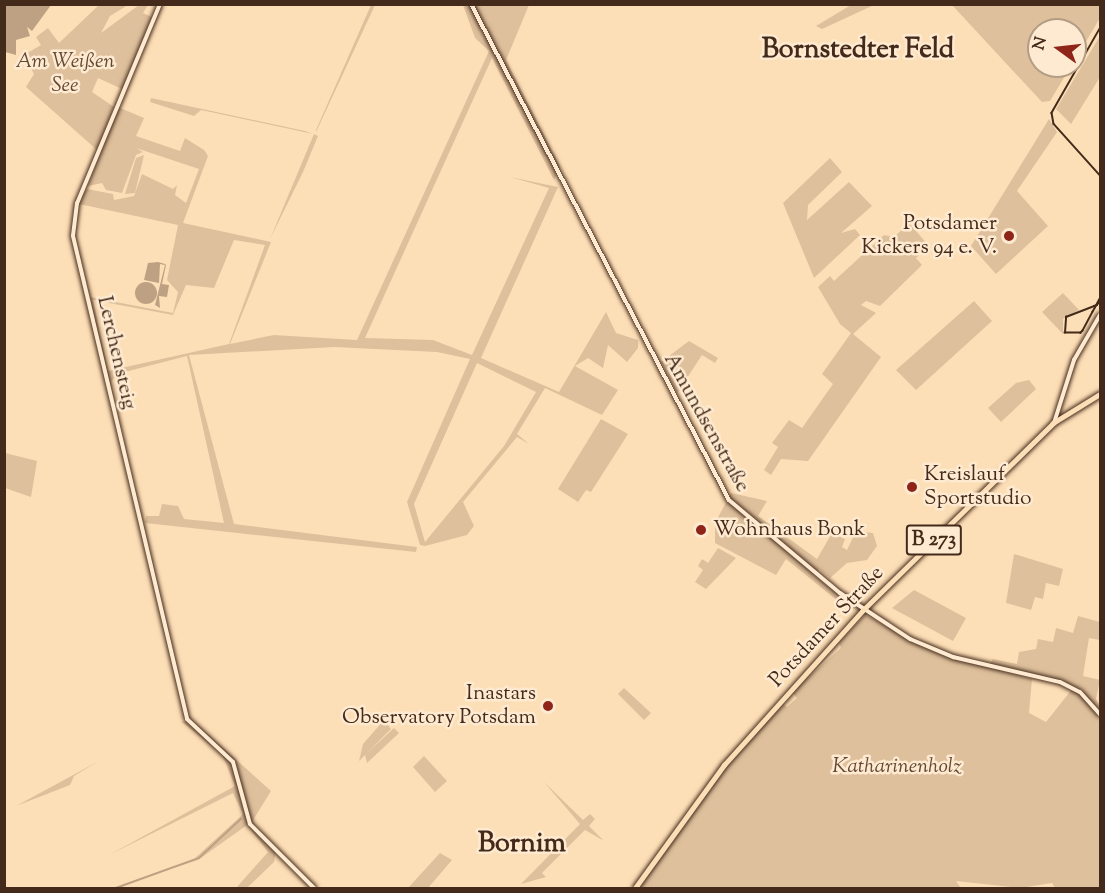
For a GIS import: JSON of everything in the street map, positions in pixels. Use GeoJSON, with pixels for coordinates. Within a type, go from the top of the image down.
{"type":"FeatureCollection","features":[{"type":"Feature","properties":{"kind":"main road","name":"Potsdamer Straße"},"geometry":{"type":"LineString","coordinates":[[635,888],[724,765],[863,610],[1053,423],[1101,394]]}},
{"type":"Feature","properties":{"kind":"street","name":"Lerchensteig"},"geometry":{"type":"LineString","coordinates":[[160,4],[72,224],[187,719],[233,762],[250,824],[314,888]]}},
{"type":"Feature","properties":{"kind":"street","name":"Amundsenstraße"},"geometry":{"type":"LineString","coordinates":[[471,4],[718,485],[751,522],[863,610],[941,652],[1073,688],[1101,714]]}},
{"type":"Feature","properties":{"kind":"street"},"geometry":{"type":"LineString","coordinates":[[1053,423],[1076,356],[1101,315]]}},
{"type":"Feature","properties":{"kind":"green space","name":"Am Weißen See"},"geometry":{"type":"Polygon","coordinates":[[[100,4],[128,5],[110,16],[101,33],[139,5],[148,5],[143,13],[152,17],[122,89],[98,78],[92,92],[114,107],[97,150],[26,87],[34,74],[24,55],[41,45],[36,37],[48,28],[59,43],[100,4]]]}},
{"type":"Feature","properties":{"kind":"green space"},"geometry":{"type":"Polygon","coordinates":[[[371,5],[375,5],[316,132],[316,130],[371,5]]]}},
{"type":"Feature","properties":{"kind":"green space"},"geometry":{"type":"Polygon","coordinates":[[[463,5],[529,5],[506,60],[560,166],[554,180],[492,58],[365,338],[433,340],[472,355],[549,188],[510,177],[558,187],[481,358],[559,392],[606,312],[616,333],[638,340],[638,348],[627,362],[608,345],[603,368],[588,358],[575,366],[618,390],[602,415],[545,388],[517,434],[529,444],[517,437],[463,502],[474,526],[467,535],[425,546],[420,545],[407,502],[470,359],[437,352],[334,347],[189,355],[234,524],[417,547],[416,552],[145,523],[146,516],[159,516],[162,504],[178,506],[184,519],[224,523],[187,356],[117,374],[111,382],[113,399],[90,297],[173,313],[178,292],[167,280],[178,225],[79,204],[80,199],[87,189],[113,194],[114,200],[134,196],[142,174],[173,189],[177,185],[175,195],[186,203],[199,169],[136,148],[143,152],[136,155],[122,193],[106,190],[102,183],[88,186],[118,107],[144,118],[136,136],[180,151],[185,138],[204,150],[208,156],[183,223],[271,242],[230,344],[274,335],[357,340],[489,51],[475,38],[463,5]],[[234,240],[214,288],[186,285],[173,315],[93,300],[108,371],[229,344],[265,245],[234,240]],[[477,363],[414,504],[425,542],[504,446],[536,392],[477,363]]]}},
{"type":"Feature","properties":{"kind":"green space"},"geometry":{"type":"Polygon","coordinates":[[[851,5],[874,5],[822,29],[816,26],[851,5]]]}},
{"type":"Feature","properties":{"kind":"green space"},"geometry":{"type":"Polygon","coordinates":[[[952,5],[1100,5],[1100,18],[1087,40],[1087,18],[1027,18],[1027,78],[1064,78],[1050,101],[1042,102],[952,5]]]}},
{"type":"Feature","properties":{"kind":"green space"},"geometry":{"type":"Polygon","coordinates":[[[1100,36],[1100,77],[1071,124],[1056,109],[1075,78],[1087,78],[1087,58],[1100,36]]]}},
{"type":"Feature","properties":{"kind":"green space"},"geometry":{"type":"Polygon","coordinates":[[[151,98],[313,134],[201,110],[194,116],[150,102],[151,98]]]}},
{"type":"Feature","properties":{"kind":"green space","name":"Potsdamer Kickers 94 e. V."},"geometry":{"type":"Polygon","coordinates":[[[1049,119],[1057,132],[1017,191],[1048,226],[996,274],[971,246],[1049,119]]]}},
{"type":"Feature","properties":{"kind":"green space"},"geometry":{"type":"Polygon","coordinates":[[[314,134],[318,136],[303,172],[270,239],[314,134]]]}},
{"type":"Feature","properties":{"kind":"green space"},"geometry":{"type":"Polygon","coordinates":[[[144,155],[135,193],[125,194],[136,158],[144,155]]]}},
{"type":"Feature","properties":{"kind":"green space"},"geometry":{"type":"Polygon","coordinates":[[[830,158],[842,172],[808,205],[807,220],[849,182],[872,206],[841,233],[855,229],[860,235],[814,278],[783,203],[830,158]]]}},
{"type":"Feature","properties":{"kind":"green space"},"geometry":{"type":"Polygon","coordinates":[[[909,223],[929,246],[916,258],[922,265],[880,306],[866,301],[861,305],[876,313],[853,334],[881,357],[808,461],[781,459],[771,475],[764,470],[778,447],[772,443],[789,420],[802,428],[833,384],[822,374],[851,333],[840,324],[818,287],[830,276],[834,281],[884,235],[894,237],[909,223]]]}},
{"type":"Feature","properties":{"kind":"green space"},"geometry":{"type":"Polygon","coordinates":[[[1063,293],[1079,310],[1063,319],[1063,334],[1042,312],[1063,293]]]}},
{"type":"Feature","properties":{"kind":"green space"},"geometry":{"type":"Polygon","coordinates":[[[974,301],[992,321],[916,390],[896,370],[974,301]]]}},
{"type":"Feature","properties":{"kind":"green space"},"geometry":{"type":"Polygon","coordinates":[[[689,341],[718,358],[715,363],[702,355],[677,393],[661,362],[689,341]]]}},
{"type":"Feature","properties":{"kind":"green space"},"geometry":{"type":"Polygon","coordinates":[[[1029,380],[1036,389],[1001,422],[988,408],[1016,383],[1029,380]]]}},
{"type":"Feature","properties":{"kind":"green space"},"geometry":{"type":"Polygon","coordinates":[[[601,419],[628,434],[591,492],[586,490],[578,502],[558,489],[601,419]]]}},
{"type":"Feature","properties":{"kind":"green space"},"geometry":{"type":"Polygon","coordinates":[[[5,453],[37,461],[31,497],[5,488],[5,453]]]}},
{"type":"Feature","properties":{"kind":"green space"},"geometry":{"type":"Polygon","coordinates":[[[731,493],[767,501],[758,516],[817,559],[832,533],[845,539],[842,547],[847,550],[856,531],[873,533],[877,546],[867,560],[847,563],[830,578],[819,569],[814,575],[852,605],[849,610],[786,559],[776,575],[715,543],[715,523],[731,493]]]}},
{"type":"Feature","properties":{"kind":"green space"},"geometry":{"type":"Polygon","coordinates":[[[718,548],[736,558],[706,589],[695,582],[703,570],[698,566],[702,559],[708,563],[718,548]]]}},
{"type":"Feature","properties":{"kind":"green space"},"geometry":{"type":"Polygon","coordinates":[[[1014,554],[1063,569],[1059,586],[1046,583],[1043,599],[1035,597],[1031,610],[1006,603],[1014,554]]]}},
{"type":"Feature","properties":{"kind":"green space"},"geometry":{"type":"Polygon","coordinates":[[[914,590],[966,618],[953,641],[892,608],[914,590]]]}},
{"type":"Feature","properties":{"kind":"green space","name":"Katharinenholz"},"geometry":{"type":"Polygon","coordinates":[[[865,615],[940,654],[1032,679],[1029,713],[1046,722],[1073,688],[989,665],[993,659],[1017,664],[1019,652],[1036,649],[1038,639],[1053,642],[1056,628],[1073,633],[1078,616],[1100,622],[1100,640],[1089,638],[1083,676],[1100,680],[1096,699],[1100,706],[1100,888],[1055,888],[1052,883],[1020,888],[956,881],[961,888],[637,888],[723,771],[782,703],[787,707],[797,698],[792,692],[841,648],[839,643],[865,615]]]}},
{"type":"Feature","properties":{"kind":"green space"},"geometry":{"type":"Polygon","coordinates":[[[624,688],[651,713],[644,720],[618,694],[624,688]]]}},
{"type":"Feature","properties":{"kind":"green space"},"geometry":{"type":"Polygon","coordinates":[[[191,719],[271,791],[250,825],[276,851],[274,862],[247,888],[236,888],[268,852],[247,825],[198,860],[113,888],[194,859],[243,814],[233,793],[109,855],[235,786],[222,754],[182,722],[191,719]]]}},
{"type":"Feature","properties":{"kind":"green space"},"geometry":{"type":"Polygon","coordinates":[[[384,720],[391,729],[366,754],[394,728],[399,733],[367,763],[365,755],[359,761],[363,744],[384,720]]]}},
{"type":"Feature","properties":{"kind":"green space"},"geometry":{"type":"Polygon","coordinates":[[[424,756],[447,781],[435,792],[413,767],[424,756]]]}},
{"type":"Feature","properties":{"kind":"green space"},"geometry":{"type":"Polygon","coordinates":[[[99,761],[74,776],[70,785],[16,806],[99,761]]]}},
{"type":"Feature","properties":{"kind":"green space"},"geometry":{"type":"Polygon","coordinates":[[[544,782],[583,820],[590,814],[595,819],[589,826],[604,841],[585,830],[542,873],[546,877],[521,884],[580,824],[544,782]]]}},
{"type":"Feature","properties":{"kind":"green space"},"geometry":{"type":"Polygon","coordinates":[[[440,853],[452,860],[428,888],[408,888],[440,853]]]}},
{"type":"Feature","properties":{"kind":"shaded area"},"geometry":{"type":"Polygon","coordinates":[[[5,4],[51,5],[32,31],[27,27],[30,36],[16,40],[16,55],[5,52],[5,4]]]}},
{"type":"Feature","properties":{"kind":"shaded area"},"geometry":{"type":"Polygon","coordinates":[[[158,262],[166,265],[162,284],[169,285],[167,297],[159,296],[160,308],[155,305],[165,265],[160,264],[159,283],[144,280],[148,263],[158,262]]]}},
{"type":"Feature","properties":{"kind":"shaded area"},"geometry":{"type":"Polygon","coordinates":[[[146,282],[154,285],[157,293],[154,301],[146,304],[138,301],[135,293],[138,285],[146,282]]]}},
{"type":"Feature","properties":{"kind":"waterway"},"geometry":{"type":"LineString","coordinates":[[116,888],[199,858],[241,819]]}},
{"type":"Feature","properties":{"kind":"tram line"},"geometry":{"type":"LineString","coordinates":[[1100,29],[1052,113],[1054,124],[1100,175]]}},
{"type":"Feature","properties":{"kind":"tram line"},"geometry":{"type":"LineString","coordinates":[[1100,299],[1097,305],[1083,331],[1081,333],[1065,333],[1066,317],[1097,305],[1100,301]]}},
{"type":"Feature","properties":{"kind":"place","name":"Potsdamer Kickers 94 e. V."},"geometry":{"type":"Point","coordinates":[1009,236]}},
{"type":"Feature","properties":{"kind":"place","name":"Kreislauf Sportstudio"},"geometry":{"type":"Point","coordinates":[912,487]}},
{"type":"Feature","properties":{"kind":"place","name":"Wohnhaus Bonk"},"geometry":{"type":"Point","coordinates":[701,530]}},
{"type":"Feature","properties":{"kind":"place","name":"Inastars Observatory Potsdam"},"geometry":{"type":"Point","coordinates":[548,706]}},
{"type":"Feature","properties":{"kind":"district","name":"Bornstedter Feld"},"geometry":{"type":"Point","coordinates":[858,51]}},
{"type":"Feature","properties":{"kind":"district","name":"Bornim"},"geometry":{"type":"Point","coordinates":[522,845]}}]}
